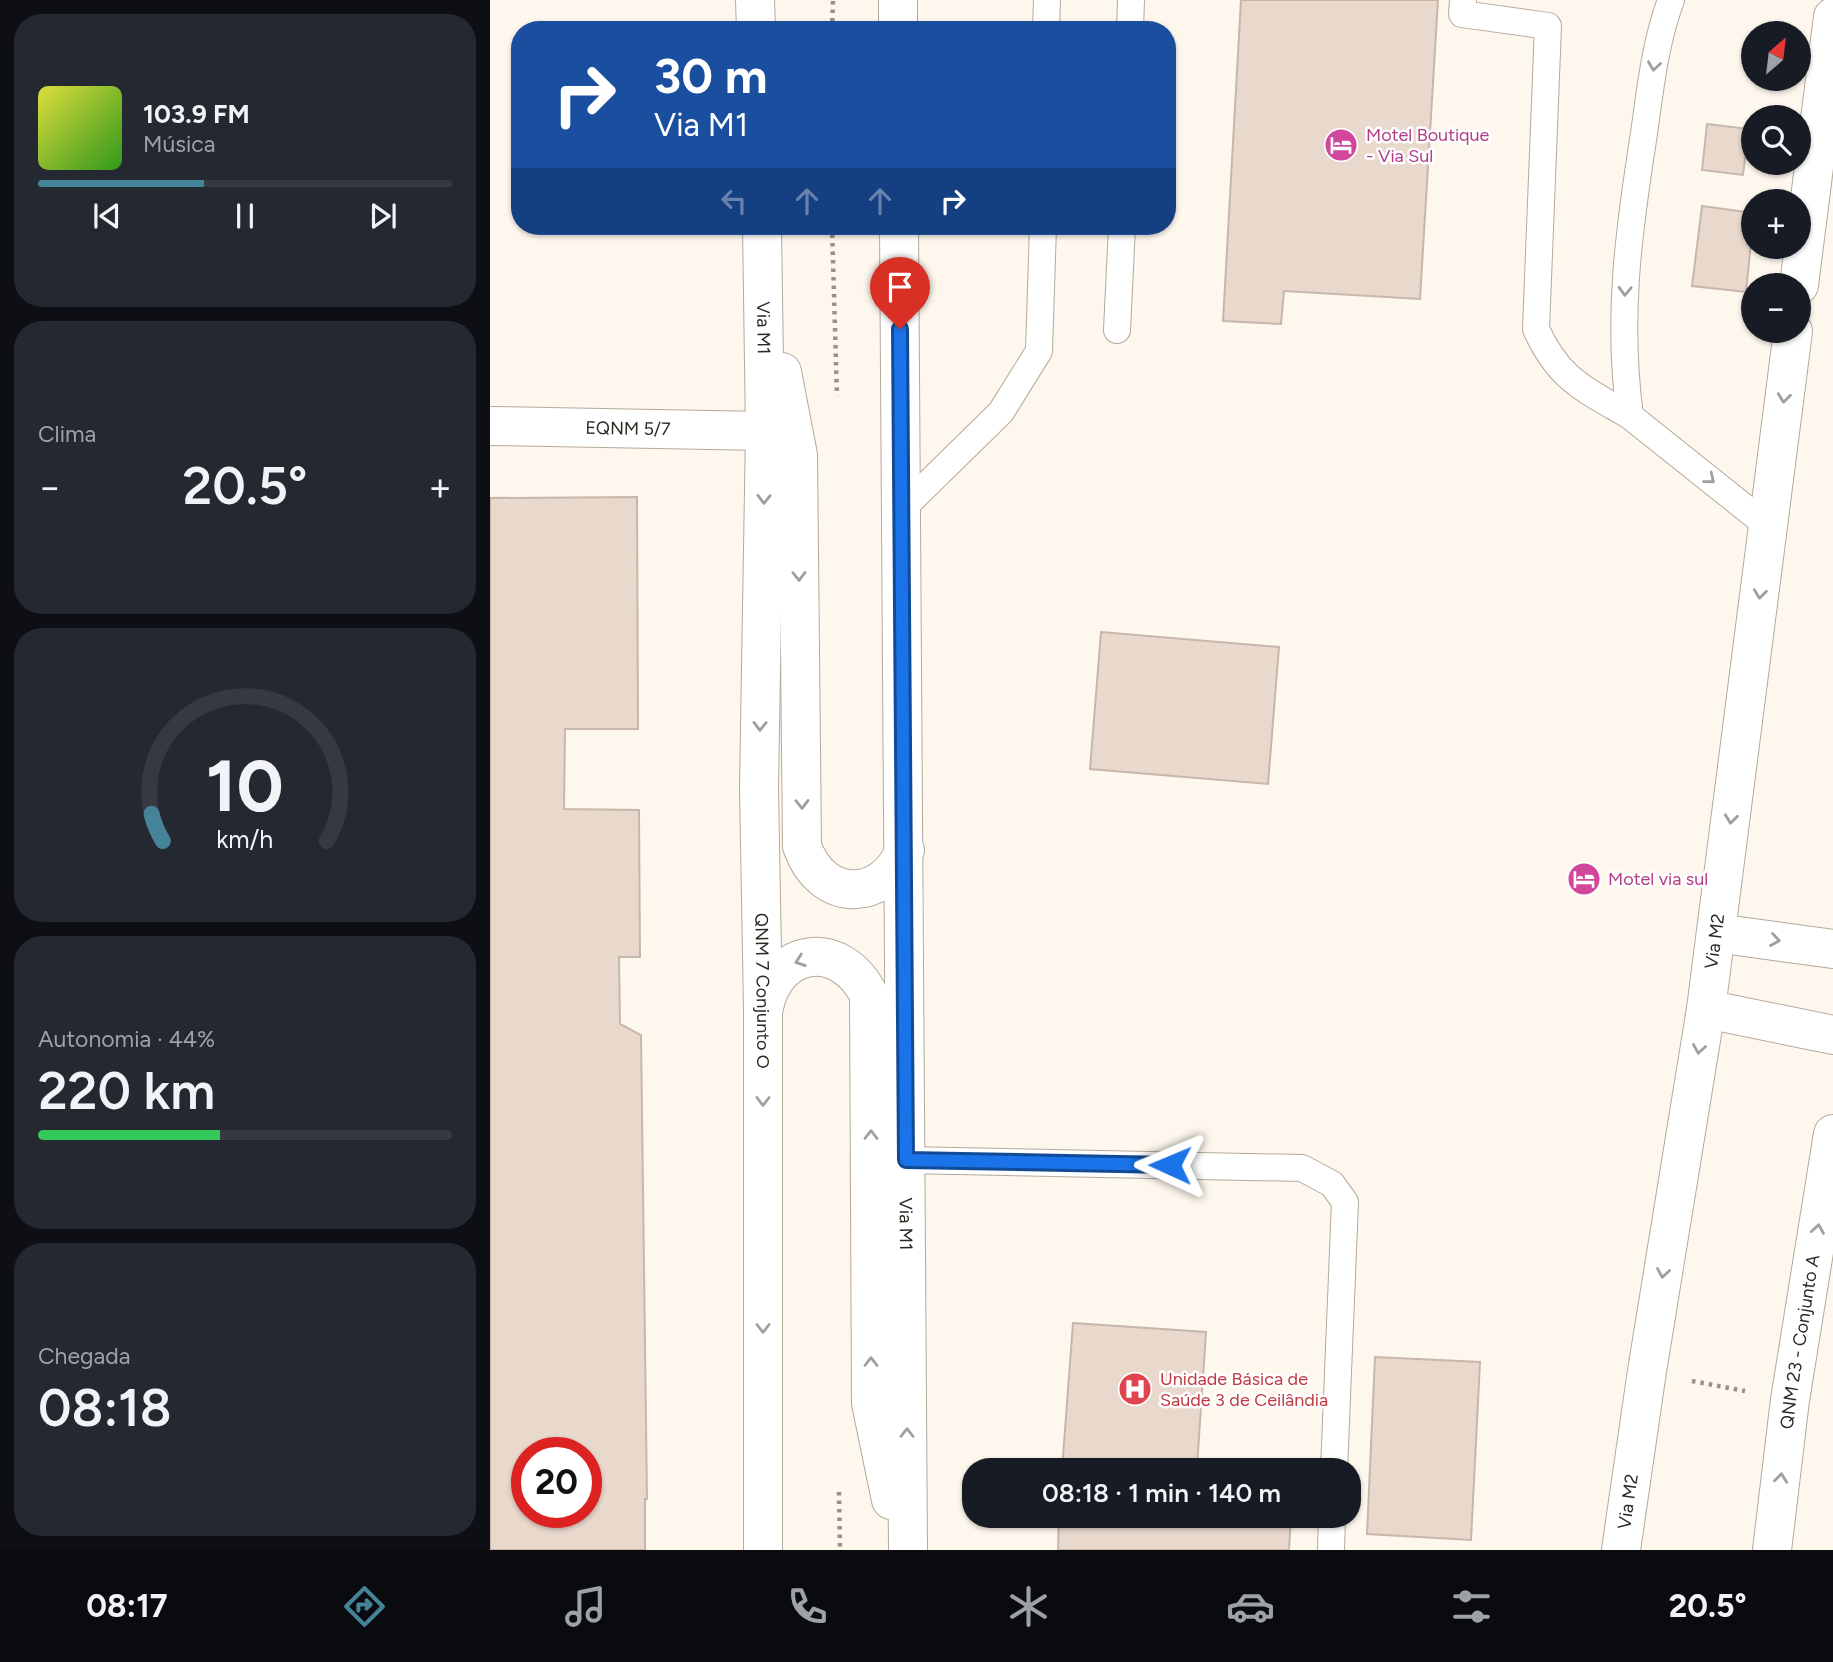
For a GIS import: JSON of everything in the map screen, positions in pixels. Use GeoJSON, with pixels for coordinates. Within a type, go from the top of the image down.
{"type":"FeatureCollection","features":[{"type":"Feature","properties":{"kind":"main road"},"geometry":{"type":"LineString","coordinates":[[755,0],[756,21]]}},
{"type":"Feature","properties":{"kind":"main road"},"geometry":{"type":"LineString","coordinates":[[898,0],[898,21]]}},
{"type":"Feature","properties":{"kind":"main road"},"geometry":{"type":"LineString","coordinates":[[1801,273],[1833,17]]}},
{"type":"Feature","properties":{"kind":"main road","name":"Via M1"},"geometry":{"type":"LineString","coordinates":[[762,235],[765,431]]}},
{"type":"Feature","properties":{"kind":"main road","name":"Via M1"},"geometry":{"type":"LineString","coordinates":[[899,235],[908,1550]]}},
{"type":"Feature","properties":{"kind":"main road"},"geometry":{"type":"LineString","coordinates":[[763,267],[798,455],[802,846],[816,873],[828,883],[846,890],[866,888],[883,881],[897,868],[905,850]]}},
{"type":"Feature","properties":{"kind":"main road","name":"Via M2"},"geometry":{"type":"LineString","coordinates":[[1622,1550],[1647,1371],[1706,1009],[1791,343]]}},
{"type":"Feature","properties":{"kind":"main road","name":"EQNM 5/7"},"geometry":{"type":"LineString","coordinates":[[490,426],[765,431]]}},
{"type":"Feature","properties":{"kind":"main road","name":"QNM 7 Conjunto O"},"geometry":{"type":"LineString","coordinates":[[763,1550],[763,1009],[759,788],[765,431]]}},
{"type":"Feature","properties":{"kind":"main road"},"geometry":{"type":"LineString","coordinates":[[1716,933],[1833,949]]}},
{"type":"Feature","properties":{"kind":"main road"},"geometry":{"type":"LineString","coordinates":[[763,1009],[768,988],[780,971],[797,960],[817,956],[838,960],[851,969],[869,995],[871,1403],[902,1550]]}},
{"type":"Feature","properties":{"kind":"main road"},"geometry":{"type":"LineString","coordinates":[[1706,1009],[1833,1035]]}},
{"type":"Feature","properties":{"kind":"main road","name":"QNM 23 - Conjunto A"},"geometry":{"type":"LineString","coordinates":[[1772,1550],[1790,1400],[1833,1134]]}},
{"type":"Feature","properties":{"kind":"lane"},"geometry":{"type":"LineString","coordinates":[[1046,21],[1047,0]]}},
{"type":"Feature","properties":{"kind":"lane"},"geometry":{"type":"LineString","coordinates":[[1130,21],[1131,0]]}},
{"type":"Feature","properties":{"kind":"lane"},"geometry":{"type":"LineString","coordinates":[[1463,0],[1462,14],[1548,26],[1536,329],[1547,355],[1558,369],[1576,384],[1630,416],[1768,526]]}},
{"type":"Feature","properties":{"kind":"lane"},"geometry":{"type":"LineString","coordinates":[[1630,416],[1622,360],[1626,253],[1658,36],[1671,0]]}},
{"type":"Feature","properties":{"kind":"lane"},"geometry":{"type":"LineString","coordinates":[[901,510],[1001,412],[1039,351],[1043,235]]}},
{"type":"Feature","properties":{"kind":"lane"},"geometry":{"type":"LineString","coordinates":[[1117,331],[1122,235]]}},
{"type":"Feature","properties":{"kind":"lane"},"geometry":{"type":"LineString","coordinates":[[906,1160],[1302,1168],[1332,1184],[1345,1202],[1334,1458]]}},
{"type":"Feature","properties":{"kind":"lane"},"geometry":{"type":"LineString","coordinates":[[1331,1550],[1332,1528]]}},
{"type":"Feature","properties":{"kind":"path"},"geometry":{"type":"LineString","coordinates":[[832,21],[833,0]]}},
{"type":"Feature","properties":{"kind":"path"},"geometry":{"type":"LineString","coordinates":[[1647,1371],[1790,1400]]}},
{"type":"Feature","properties":{"kind":"building"},"geometry":{"type":"Polygon","coordinates":[[[1241,0],[1438,0],[1420,299],[1284,291],[1281,324],[1223,321],[1241,0]]]}},
{"type":"Feature","properties":{"kind":"building"},"geometry":{"type":"Polygon","coordinates":[[[1707,124],[1741,128],[1741,175],[1702,170],[1707,124]]]}},
{"type":"Feature","properties":{"kind":"building"},"geometry":{"type":"Polygon","coordinates":[[[1702,206],[1741,211],[1741,259],[1749,259],[1748,273],[1741,273],[1741,291],[1692,286],[1702,206]]]}},
{"type":"Feature","properties":{"kind":"building"},"geometry":{"type":"Polygon","coordinates":[[[637,497],[638,729],[565,729],[564,809],[639,810],[640,957],[619,957],[620,1024],[641,1035],[647,1499],[645,1550],[490,1550],[490,498],[637,497]]]}},
{"type":"Feature","properties":{"kind":"building"},"geometry":{"type":"Polygon","coordinates":[[[1101,632],[1279,647],[1268,784],[1090,769],[1101,632]]]}},
{"type":"Feature","properties":{"kind":"building","name":"Unidade Básica de Saúde 3 de Ceilândia"},"geometry":{"type":"Polygon","coordinates":[[[1073,1323],[1206,1332],[1198,1458],[1063,1458],[1073,1323]]]}},
{"type":"Feature","properties":{"kind":"building"},"geometry":{"type":"Polygon","coordinates":[[[1375,1357],[1480,1362],[1471,1540],[1367,1534],[1375,1357]]]}},
{"type":"Feature","properties":{"kind":"building"},"geometry":{"type":"Polygon","coordinates":[[[1059,1528],[1290,1528],[1289,1550],[1058,1550],[1059,1528]]]}},
{"type":"Feature","properties":{"kind":"place","name":"Motel Boutique - Via Sul"},"geometry":{"type":"Point","coordinates":[1341,145]}},
{"type":"Feature","properties":{"kind":"place","name":"Motel via sul"},"geometry":{"type":"Point","coordinates":[1584,879]}},
{"type":"Feature","properties":{"kind":"place","name":"Unidade Básica de Saúde 3 de Ceilândia"},"geometry":{"type":"Point","coordinates":[1135,1389]}},
{"type":"Feature","properties":{"kind":"route"},"geometry":{"type":"LineString","coordinates":[[900,329],[906,1160],[1170,1165]]}}]}
